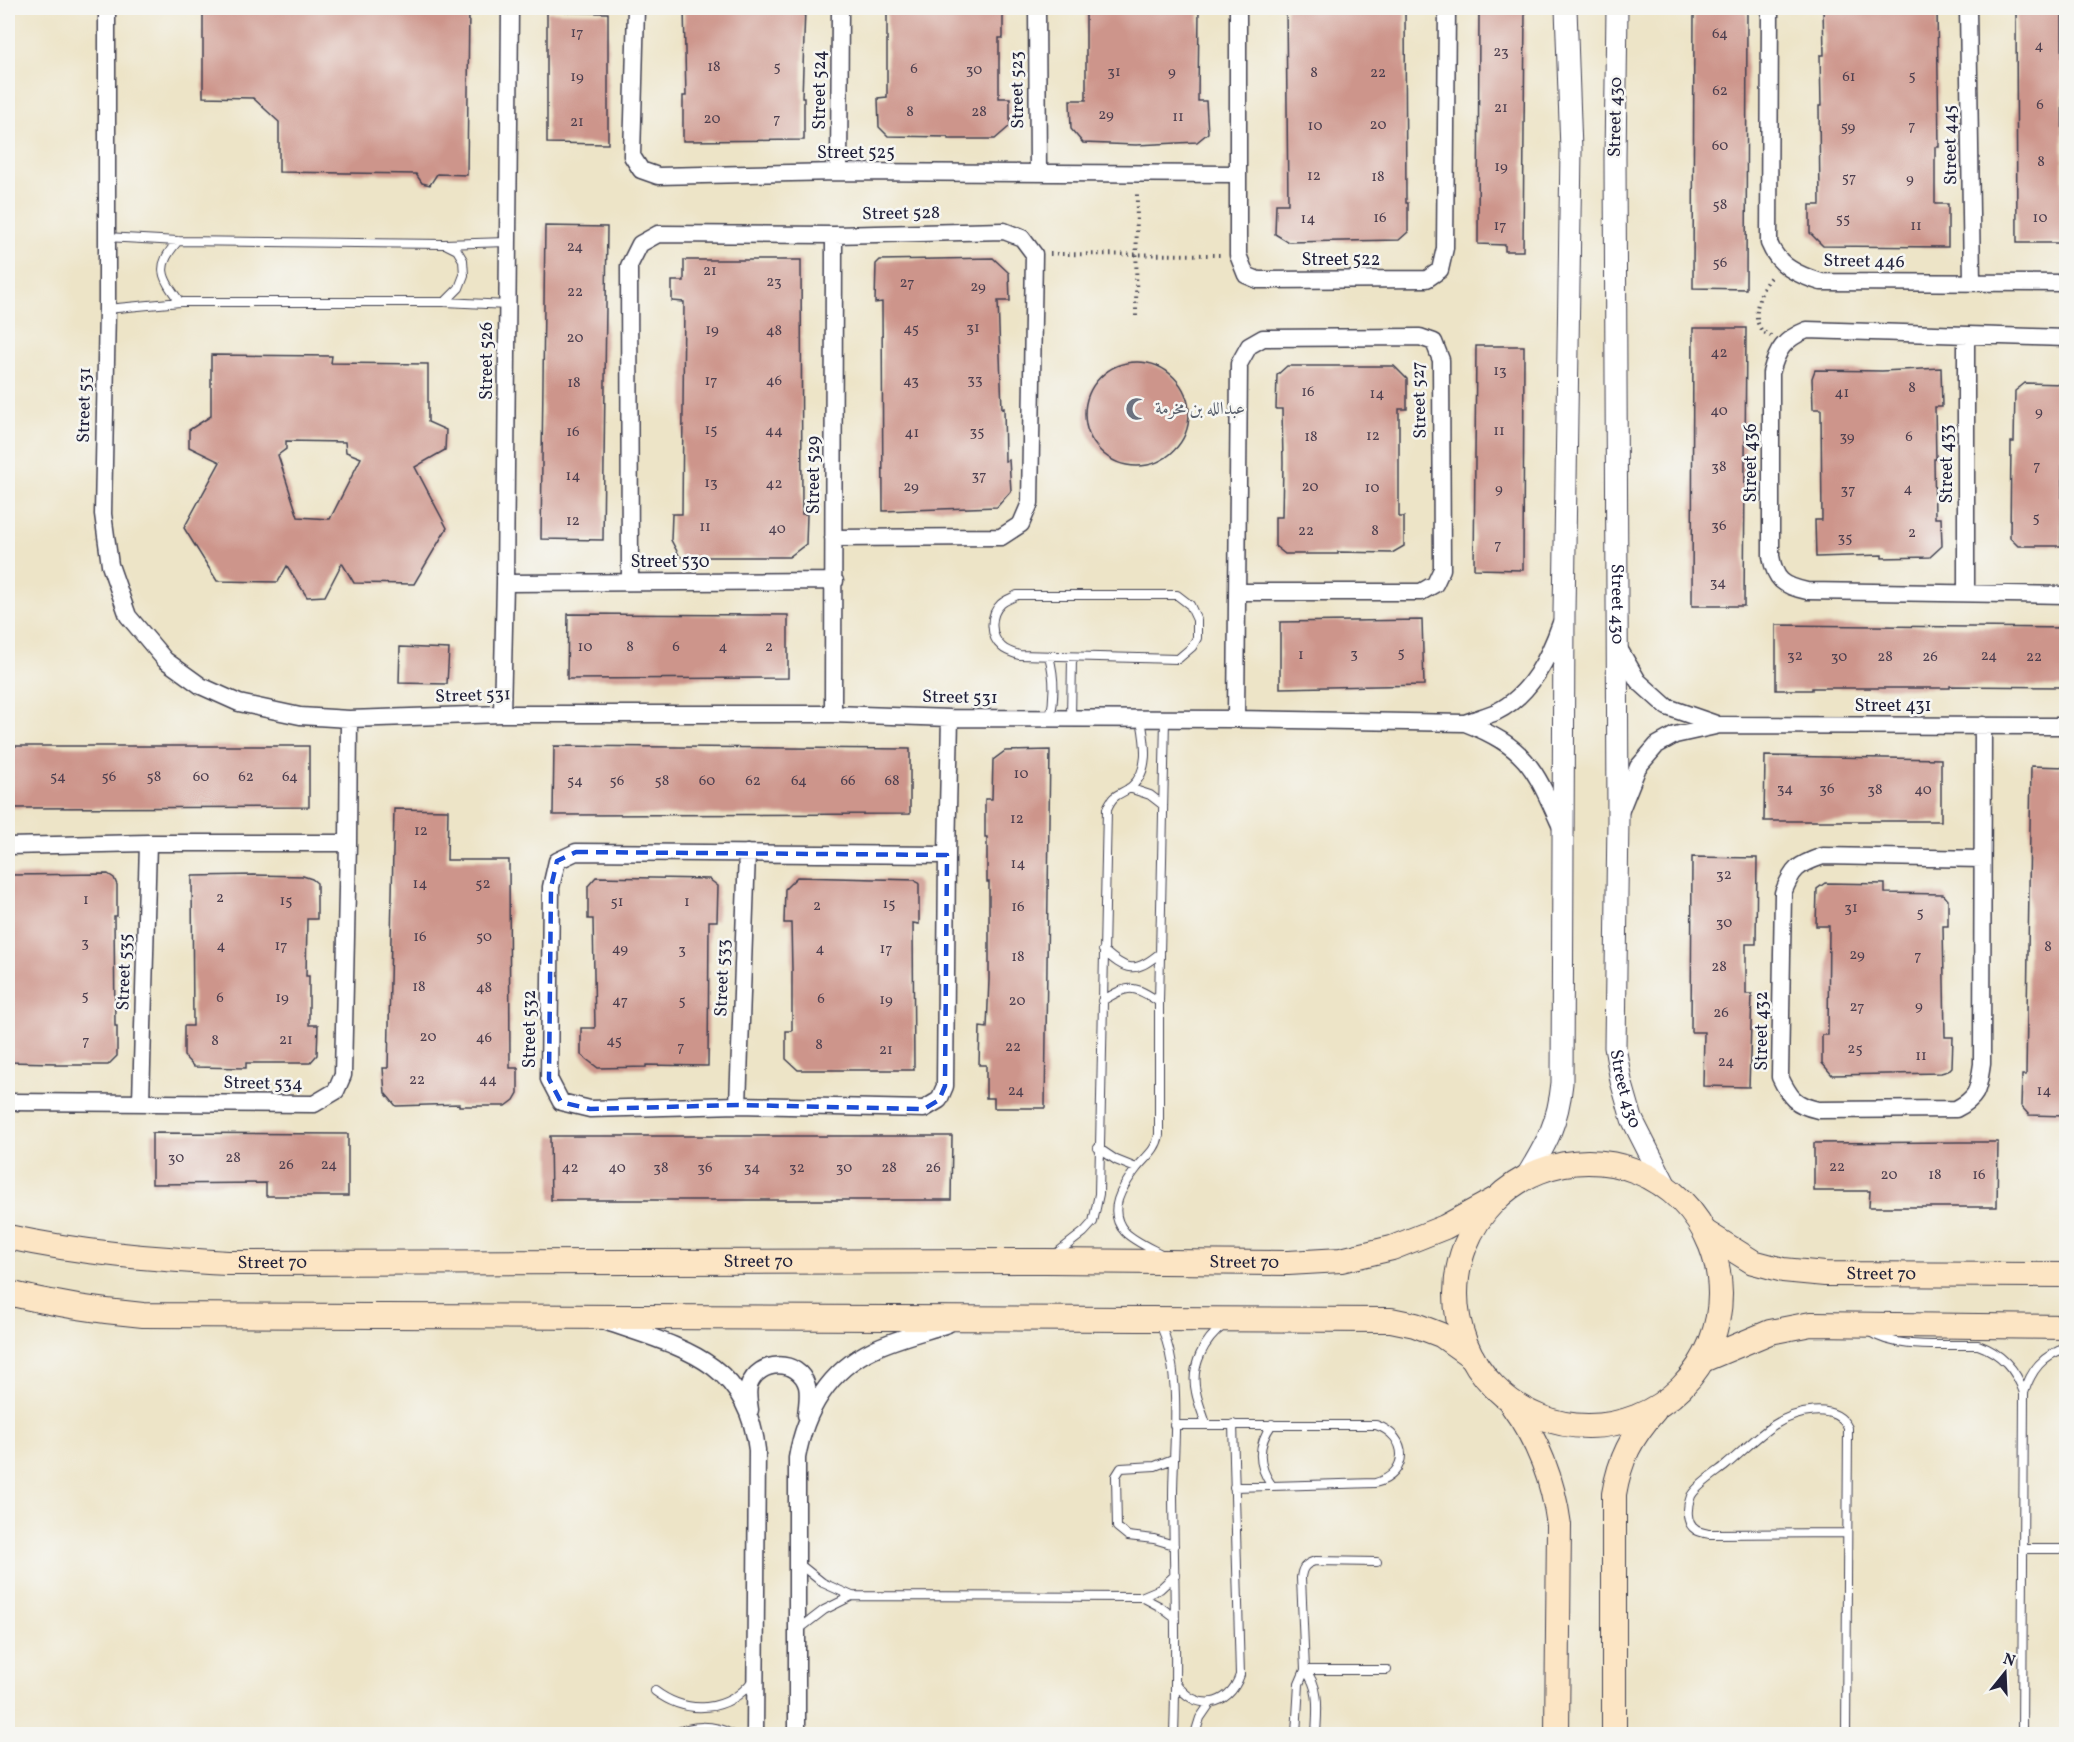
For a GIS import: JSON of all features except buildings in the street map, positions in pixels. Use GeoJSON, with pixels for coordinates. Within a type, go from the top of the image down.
{"type":"FeatureCollection","features":[{"type":"Feature","properties":{"kind":"main road"},"geometry":{"type":"LineString","coordinates":[[1614,1734],[1614,1494],[1618,1470],[1641,1426],[1658,1407],[1683,1386],[1703,1360],[1718,1325],[1721,1287],[1713,1250],[1705,1232],[1688,1208],[1667,1188],[1646,1176],[1623,1167],[1598,1162],[1573,1163],[1549,1168],[1526,1177],[1496,1199],[1476,1223],[1468,1237],[1458,1266],[1455,1298],[1458,1321],[1472,1357],[1487,1380],[1507,1398],[1526,1411],[1547,1420],[1569,1425],[1615,1424],[1658,1407]]}},
{"type":"Feature","properties":{"kind":"main road","name":"Street 70"},"geometry":{"type":"LineString","coordinates":[[8,1237],[98,1253],[152,1259],[228,1263],[1288,1263],[1341,1260],[1392,1248],[1445,1227],[1496,1199]]}},
{"type":"Feature","properties":{"kind":"main road","name":"Street 70"},"geometry":{"type":"LineString","coordinates":[[1705,1232],[1753,1262],[1783,1270],[1825,1274],[2067,1275]]}},
{"type":"Feature","properties":{"kind":"main road"},"geometry":{"type":"LineString","coordinates":[[8,1293],[87,1310],[143,1315],[1391,1320],[1415,1325],[1441,1335],[1472,1357]]}},
{"type":"Feature","properties":{"kind":"main road"},"geometry":{"type":"LineString","coordinates":[[1703,1360],[1770,1332],[1811,1324],[2067,1327]]}},
{"type":"Feature","properties":{"kind":"main road"},"geometry":{"type":"LineString","coordinates":[[1507,1398],[1524,1421],[1537,1445],[1548,1471],[1555,1497],[1559,1525],[1556,1732]]}},
{"type":"Feature","properties":{"kind":"street","name":"Street 531"},"geometry":{"type":"LineString","coordinates":[[107,8],[107,309],[103,514],[110,565],[128,616],[165,660],[201,686],[239,703],[300,716],[349,719],[502,714],[833,714],[1050,719],[1236,718],[1465,723],[1497,712],[1517,698],[1546,660],[1564,613]]}},
{"type":"Feature","properties":{"kind":"street","name":"Street 526"},"geometry":{"type":"LineString","coordinates":[[502,714],[510,8]]}},
{"type":"Feature","properties":{"kind":"street","name":"Street 525"},"geometry":{"type":"LineString","coordinates":[[636,8],[632,156],[641,170],[658,176],[838,172],[1237,174]]}},
{"type":"Feature","properties":{"kind":"street","name":"Street 524"},"geometry":{"type":"LineString","coordinates":[[838,172],[840,8]]}},
{"type":"Feature","properties":{"kind":"street","name":"Street 523"},"geometry":{"type":"LineString","coordinates":[[1037,8],[1038,172]]}},
{"type":"Feature","properties":{"kind":"street"},"geometry":{"type":"LineString","coordinates":[[1238,8],[1238,255]]}},
{"type":"Feature","properties":{"kind":"street","name":"Street 522"},"geometry":{"type":"LineString","coordinates":[[1238,255],[1246,275],[1258,280],[1427,279],[1440,270],[1445,249],[1447,8]]}},
{"type":"Feature","properties":{"kind":"street"},"geometry":{"type":"LineString","coordinates":[[1526,1177],[1551,1134],[1559,1106],[1562,1057],[1564,613],[1571,150],[1566,8]]}},
{"type":"Feature","properties":{"kind":"street","name":"Street 430"},"geometry":{"type":"LineString","coordinates":[[1617,8],[1615,169],[1618,818],[1615,1047],[1620,1081],[1632,1119],[1667,1188]]}},
{"type":"Feature","properties":{"kind":"street"},"geometry":{"type":"LineString","coordinates":[[1770,8],[1769,243],[1774,254],[1784,265]]}},
{"type":"Feature","properties":{"kind":"street","name":"Street 445"},"geometry":{"type":"LineString","coordinates":[[1968,8],[1972,282]]}},
{"type":"Feature","properties":{"kind":"street","name":"Street 528"},"geometry":{"type":"LineString","coordinates":[[630,582],[629,266],[640,244],[658,234],[834,235],[1004,231],[1022,238],[1034,254]]}},
{"type":"Feature","properties":{"kind":"street","name":"Street 529"},"geometry":{"type":"LineString","coordinates":[[833,714],[834,235]]}},
{"type":"Feature","properties":{"kind":"street"},"geometry":{"type":"LineString","coordinates":[[833,538],[1001,537],[1021,524],[1030,504],[1034,254]]}},
{"type":"Feature","properties":{"kind":"street","name":"Street 446"},"geometry":{"type":"LineString","coordinates":[[1784,265],[1799,276],[1821,282],[2067,283]]}},
{"type":"Feature","properties":{"kind":"street"},"geometry":{"type":"LineString","coordinates":[[1784,344],[1792,336],[1807,330],[2067,338]]}},
{"type":"Feature","properties":{"kind":"street","name":"Street 433"},"geometry":{"type":"LineString","coordinates":[[1966,336],[1966,592]]}},
{"type":"Feature","properties":{"kind":"street","name":"Street 527"},"geometry":{"type":"LineString","coordinates":[[1236,718],[1237,592],[1239,364],[1249,346],[1263,338],[1420,337],[1434,342],[1441,360],[1442,558],[1442,569],[1435,584],[1421,592],[1237,592]]}},
{"type":"Feature","properties":{"kind":"street","name":"Street 436"},"geometry":{"type":"LineString","coordinates":[[1784,344],[1775,358],[1771,373],[1770,555],[1773,570],[1781,582],[1807,591],[2067,595]]}},
{"type":"Feature","properties":{"kind":"street","name":"Street 530"},"geometry":{"type":"LineString","coordinates":[[505,583],[835,581]]}},
{"type":"Feature","properties":{"kind":"street","name":"Street 431"},"geometry":{"type":"LineString","coordinates":[[1618,647],[1638,681],[1667,707],[1720,725]]}},
{"type":"Feature","properties":{"kind":"street","name":"Street 532"},"geometry":{"type":"LineString","coordinates":[[947,855],[576,852],[557,861],[551,887],[549,1079],[561,1102],[590,1108],[738,1105],[924,1109],[939,1100],[945,1086],[950,717]]}},
{"type":"Feature","properties":{"kind":"street","name":"Street 534"},"geometry":{"type":"LineString","coordinates":[[8,1102],[314,1104],[336,1091],[343,1075],[349,719]]}},
{"type":"Feature","properties":{"kind":"street","name":"Street 531"},"geometry":{"type":"LineString","coordinates":[[1465,723],[1511,745],[1527,760],[1563,832]]}},
{"type":"Feature","properties":{"kind":"street","name":"Street 431"},"geometry":{"type":"LineString","coordinates":[[1618,818],[1638,767],[1657,746],[1676,735],[1699,728],[1720,725],[2067,726]]}},
{"type":"Feature","properties":{"kind":"street","name":"Street 432"},"geometry":{"type":"LineString","coordinates":[[1982,859],[1823,856],[1804,862],[1791,874],[1783,893],[1780,1077],[1788,1094],[1802,1106],[1818,1110],[1956,1109],[1972,1101],[1978,1086],[1982,1064],[1983,725]]}},
{"type":"Feature","properties":{"kind":"street","name":"Street 535"},"geometry":{"type":"LineString","coordinates":[[141,1102],[148,843]]}},
{"type":"Feature","properties":{"kind":"street"},"geometry":{"type":"LineString","coordinates":[[8,846],[348,843]]}},
{"type":"Feature","properties":{"kind":"street","name":"Street 533"},"geometry":{"type":"LineString","coordinates":[[738,1105],[747,853]]}},
{"type":"Feature","properties":{"kind":"street"},"geometry":{"type":"LineString","coordinates":[[594,1317],[684,1348],[698,1356],[723,1376],[735,1390],[751,1420]]}},
{"type":"Feature","properties":{"kind":"street"},"geometry":{"type":"LineString","coordinates":[[806,1422],[823,1391],[840,1372],[860,1357],[875,1349],[959,1320]]}},
{"type":"Feature","properties":{"kind":"street"},"geometry":{"type":"LineString","coordinates":[[755,1734],[757,1450],[748,1393],[753,1377],[766,1367],[782,1365],[797,1372],[807,1385],[808,1393],[806,1422],[797,1458],[797,1734]]}},
{"type":"Feature","properties":{"kind":"lane"},"geometry":{"type":"LineString","coordinates":[[106,237],[178,241],[444,244],[507,242]]}},
{"type":"Feature","properties":{"kind":"lane"},"geometry":{"type":"LineString","coordinates":[[178,241],[167,253],[162,266],[162,274],[166,284],[180,302]]}},
{"type":"Feature","properties":{"kind":"lane"},"geometry":{"type":"LineString","coordinates":[[444,244],[457,250],[463,260],[464,275],[459,288],[445,302]]}},
{"type":"Feature","properties":{"kind":"lane"},"geometry":{"type":"LineString","coordinates":[[107,309],[180,302],[445,302],[507,305]]}},
{"type":"Feature","properties":{"kind":"lane"},"geometry":{"type":"LineString","coordinates":[[1017,595],[1177,595],[1190,605],[1197,620],[1197,638],[1192,647],[1178,659],[1049,656],[1019,655],[1004,649],[998,643],[992,628],[996,610],[1001,603],[1017,595]]}},
{"type":"Feature","properties":{"kind":"lane"},"geometry":{"type":"LineString","coordinates":[[1049,656],[1054,693],[1050,719]]}},
{"type":"Feature","properties":{"kind":"lane"},"geometry":{"type":"LineString","coordinates":[[1071,719],[1072,657]]}},
{"type":"Feature","properties":{"kind":"lane"},"geometry":{"type":"LineString","coordinates":[[1046,1262],[1084,1232],[1092,1221],[1099,1194],[1098,1148],[1107,809],[1116,794],[1129,788],[1140,777],[1146,747],[1141,719]]}},
{"type":"Feature","properties":{"kind":"lane"},"geometry":{"type":"LineString","coordinates":[[1165,719],[1159,1002],[1159,1135],[1153,1151],[1136,1168],[1119,1195],[1116,1208],[1119,1221],[1126,1233],[1174,1262]]}},
{"type":"Feature","properties":{"kind":"lane"},"geometry":{"type":"LineString","coordinates":[[1129,788],[1150,795],[1162,806]]}},
{"type":"Feature","properties":{"kind":"lane"},"geometry":{"type":"LineString","coordinates":[[1103,950],[1119,964],[1133,968],[1147,964],[1160,953]]}},
{"type":"Feature","properties":{"kind":"lane"},"geometry":{"type":"LineString","coordinates":[[1102,1001],[1122,988],[1141,990],[1159,1002]]}},
{"type":"Feature","properties":{"kind":"lane"},"geometry":{"type":"LineString","coordinates":[[1098,1148],[1116,1161],[1136,1168]]}},
{"type":"Feature","properties":{"kind":"lane"},"geometry":{"type":"LineString","coordinates":[[1159,1320],[1166,1336],[1174,1369],[1176,1683],[1174,1734]]}},
{"type":"Feature","properties":{"kind":"lane"},"geometry":{"type":"LineString","coordinates":[[1206,1424],[1194,1382],[1198,1361],[1214,1333],[1232,1320]]}},
{"type":"Feature","properties":{"kind":"lane"},"geometry":{"type":"LineString","coordinates":[[1858,1323],[1869,1332],[1895,1343],[1978,1345],[1990,1349],[2008,1363],[2020,1382],[2024,1393],[2022,1734]]}},
{"type":"Feature","properties":{"kind":"lane"},"geometry":{"type":"LineString","coordinates":[[2024,1393],[2032,1372],[2038,1364],[2056,1351],[2067,1348]]}},
{"type":"Feature","properties":{"kind":"lane"},"geometry":{"type":"LineString","coordinates":[[1846,1734],[1848,1428],[1845,1423],[1832,1412],[1815,1411],[1794,1416],[1775,1425],[1694,1492],[1687,1511],[1691,1525],[1696,1530],[1709,1534],[1847,1533]]}},
{"type":"Feature","properties":{"kind":"lane"},"geometry":{"type":"LineString","coordinates":[[1176,1683],[1190,1698],[1200,1702],[1211,1702],[1226,1696],[1233,1690],[1240,1675],[1233,1424]]}},
{"type":"Feature","properties":{"kind":"lane"},"geometry":{"type":"LineString","coordinates":[[1272,1424],[1262,1441],[1260,1460],[1262,1469],[1272,1486]]}},
{"type":"Feature","properties":{"kind":"lane"},"geometry":{"type":"LineString","coordinates":[[1174,1425],[1376,1425],[1393,1433],[1401,1450],[1398,1468],[1392,1476],[1375,1483],[1234,1487]]}},
{"type":"Feature","properties":{"kind":"lane"},"geometry":{"type":"LineString","coordinates":[[1173,1459],[1155,1466],[1121,1468],[1116,1476],[1115,1522],[1120,1531],[1128,1536],[1154,1539],[1174,1545]]}},
{"type":"Feature","properties":{"kind":"lane"},"geometry":{"type":"LineString","coordinates":[[2023,1549],[2067,1549]]}},
{"type":"Feature","properties":{"kind":"lane"},"geometry":{"type":"LineString","coordinates":[[1316,1734],[1317,1692],[1315,1684],[1305,1670],[1301,1578],[1303,1569],[1306,1565],[1315,1562],[1377,1562]]}},
{"type":"Feature","properties":{"kind":"lane"},"geometry":{"type":"LineString","coordinates":[[798,1563],[823,1583],[852,1596],[1142,1597],[1160,1589],[1175,1575]]}},
{"type":"Feature","properties":{"kind":"lane"},"geometry":{"type":"LineString","coordinates":[[798,1630],[824,1610],[852,1596]]}},
{"type":"Feature","properties":{"kind":"lane"},"geometry":{"type":"LineString","coordinates":[[1142,1597],[1160,1606],[1175,1618]]}},
{"type":"Feature","properties":{"kind":"lane"},"geometry":{"type":"LineString","coordinates":[[1305,1670],[1387,1670]]}},
{"type":"Feature","properties":{"kind":"lane"},"geometry":{"type":"LineString","coordinates":[[1296,1734],[1298,1691],[1301,1676],[1305,1670]]}},
{"type":"Feature","properties":{"kind":"lane"},"geometry":{"type":"LineString","coordinates":[[655,1691],[677,1704],[702,1708],[715,1706],[732,1699],[747,1688],[755,1678]]}},
{"type":"Feature","properties":{"kind":"lane"},"geometry":{"type":"LineString","coordinates":[[1195,1734],[1200,1718],[1211,1702]]}},
{"type":"Feature","properties":{"kind":"lane"},"geometry":{"type":"LineString","coordinates":[[673,1734],[700,1726],[713,1727],[731,1734]]}},
{"type":"Feature","properties":{"kind":"path"},"geometry":{"type":"LineString","coordinates":[[1136,316],[1137,173]]}},
{"type":"Feature","properties":{"kind":"path"},"geometry":{"type":"LineString","coordinates":[[1034,254],[1238,255]]}},
{"type":"Feature","properties":{"kind":"path"},"geometry":{"type":"LineString","coordinates":[[1784,265],[1766,281],[1759,298],[1757,319],[1762,330],[1784,344]]}},
{"type":"Feature","properties":{"kind":"highlighted area"},"geometry":{"type":"Polygon","coordinates":[[[576,852],[947,855],[945,1086],[939,1100],[924,1109],[738,1105],[590,1109],[561,1102],[549,1079],[551,887],[557,861],[576,852]]]}},
{"type":"Feature","properties":{"kind":"place","name":"عبدالله بن مخرمة"},"geometry":{"type":"Point","coordinates":[1137,409]}}]}
